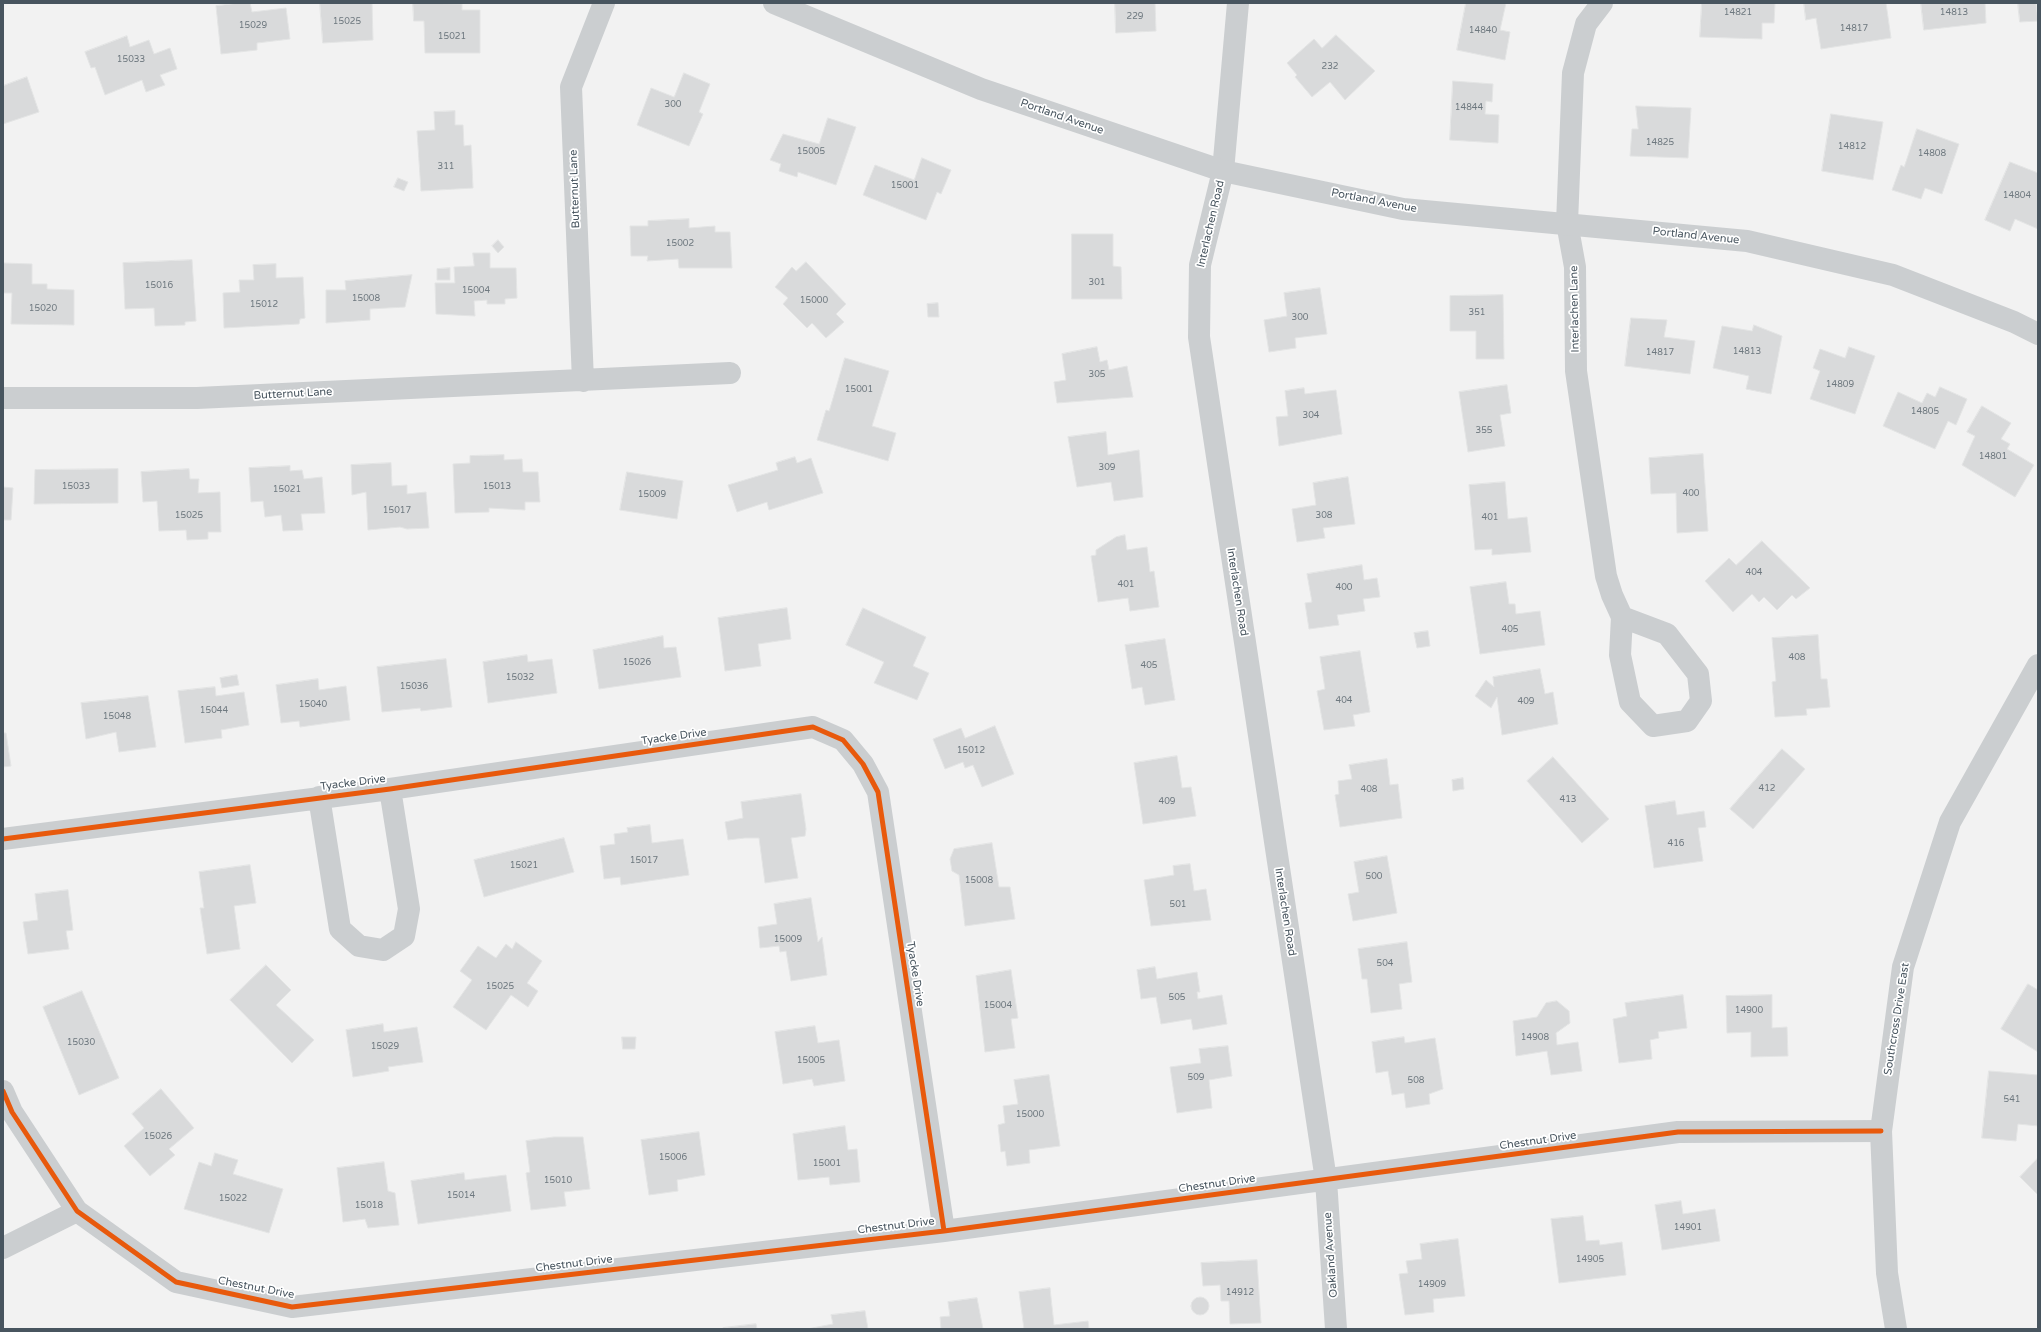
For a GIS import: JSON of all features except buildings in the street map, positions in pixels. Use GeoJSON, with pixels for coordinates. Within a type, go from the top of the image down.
{"type":"FeatureCollection","features":[{"type":"Feature","properties":{"kind":"street","name":"Butternut Lane"},"geometry":{"type":"LineString","coordinates":[[583,381],[571,87],[604,3]]}},
{"type":"Feature","properties":{"kind":"street","name":"Portland Avenue"},"geometry":{"type":"LineString","coordinates":[[774,3],[981,89],[1223,171],[1403,209],[1567,223],[1747,241],[1893,275],[2014,322],[2038,334]]}},
{"type":"Feature","properties":{"kind":"street","name":"Interlachen Road"},"geometry":{"type":"LineString","coordinates":[[1238,3],[1223,171],[1200,265],[1199,337],[1326,1180]]}},
{"type":"Feature","properties":{"kind":"street","name":"Interlachen Lane"},"geometry":{"type":"LineString","coordinates":[[1602,3],[1586,24],[1573,73],[1567,223],[1575,267],[1576,371],[1606,576],[1612,595],[1622,617],[1620,655],[1630,702],[1653,726],[1687,721],[1701,701],[1698,674],[1667,634],[1622,617]]}},
{"type":"Feature","properties":{"kind":"street","name":"Butternut Lane"},"geometry":{"type":"LineString","coordinates":[[3,398],[197,398],[730,373]]}},
{"type":"Feature","properties":{"kind":"street","name":"Southcross Drive East"},"geometry":{"type":"LineString","coordinates":[[1896,1329],[1888,1273],[1881,1131],[1903,967],[1950,822],[2038,665]]}},
{"type":"Feature","properties":{"kind":"street","name":"Tyacke Drive"},"geometry":{"type":"LineString","coordinates":[[3,839],[390,789],[813,727],[843,740],[863,764],[878,792],[944,1231]]}},
{"type":"Feature","properties":{"kind":"street","name":"Tyacke Drive"},"geometry":{"type":"LineString","coordinates":[[319,797],[340,929],[358,946],[383,950],[404,936],[409,909],[390,789]]}},
{"type":"Feature","properties":{"kind":"street","name":"Chestnut Drive"},"geometry":{"type":"LineString","coordinates":[[3,1091],[12,1112],[77,1211],[176,1282],[292,1307],[944,1231],[1678,1132],[1881,1131]]}},
{"type":"Feature","properties":{"kind":"street","name":"Oakland Avenue"},"geometry":{"type":"LineString","coordinates":[[1326,1180],[1336,1329]]}},
{"type":"Feature","properties":{"kind":"street"},"geometry":{"type":"LineString","coordinates":[[3,1248],[77,1211]]}},
{"type":"Feature","properties":{"kind":"cycle path"},"geometry":{"type":"LineString","coordinates":[[3,839],[390,789],[813,727],[843,740],[863,764],[878,792],[944,1231]]}},
{"type":"Feature","properties":{"kind":"cycle path"},"geometry":{"type":"LineString","coordinates":[[3,1091],[12,1112],[77,1211],[176,1282],[292,1307],[944,1231],[1678,1132],[1881,1131]]}}]}
